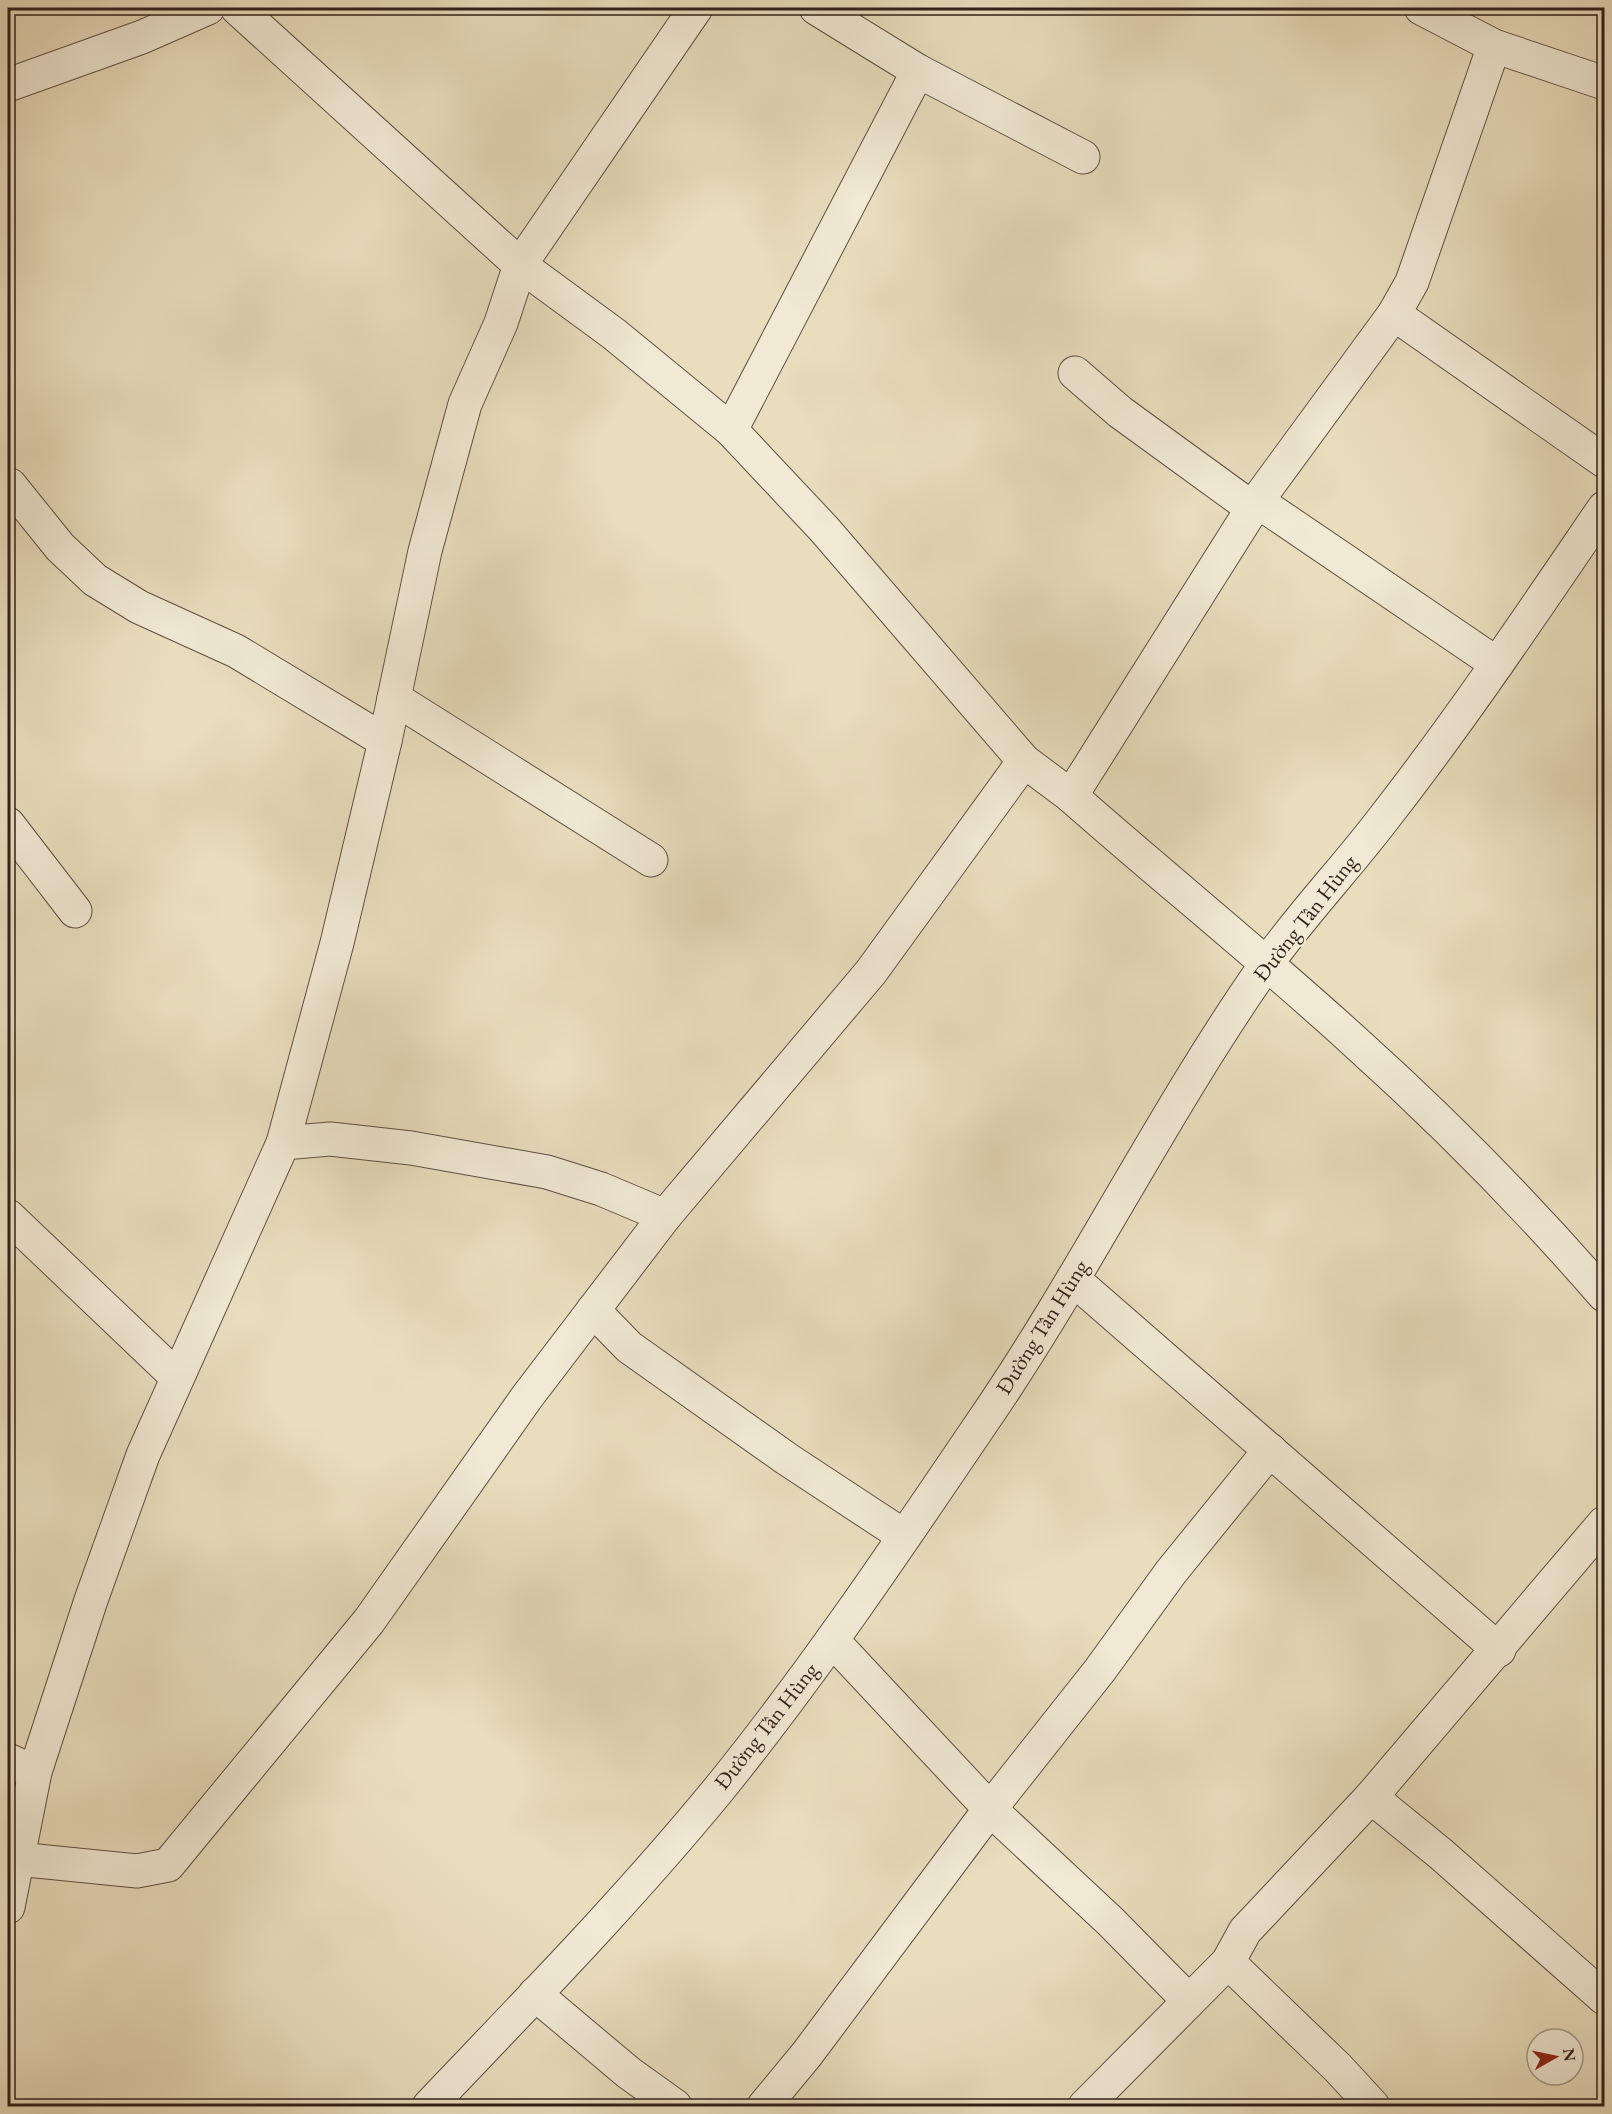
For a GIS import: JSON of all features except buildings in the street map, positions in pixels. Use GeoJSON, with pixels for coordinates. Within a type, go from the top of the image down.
{"type":"FeatureCollection","features":[{"type":"Feature","properties":{"kind":"street"},"geometry":{"type":"LineString","coordinates":[[8,85],[142,37],[208,8]]}},
{"type":"Feature","properties":{"kind":"street"},"geometry":{"type":"LineString","coordinates":[[237,8],[520,265],[614,334],[731,430],[824,529],[1024,761],[1071,796],[1266,964],[1436,1116],[1554,1237],[1605,1295]]}},
{"type":"Feature","properties":{"kind":"street"},"geometry":{"type":"LineString","coordinates":[[8,1907],[17,1859],[21,1766],[107,1556],[143,1455],[283,1143],[337,943],[385,741],[425,550],[465,404],[501,323],[520,265],[696,8]]}},
{"type":"Feature","properties":{"kind":"street"},"geometry":{"type":"LineString","coordinates":[[816,8],[918,70],[1083,157]]}},
{"type":"Feature","properties":{"kind":"street"},"geometry":{"type":"LineString","coordinates":[[1420,8],[1494,46],[1605,83]]}},
{"type":"Feature","properties":{"kind":"street"},"geometry":{"type":"LineString","coordinates":[[1071,796],[1255,505],[1394,314],[1412,282],[1494,46]]}},
{"type":"Feature","properties":{"kind":"street"},"geometry":{"type":"LineString","coordinates":[[731,430],[918,70]]}},
{"type":"Feature","properties":{"kind":"street"},"geometry":{"type":"LineString","coordinates":[[1394,314],[1605,461]]}},
{"type":"Feature","properties":{"kind":"street"},"geometry":{"type":"LineString","coordinates":[[1075,373],[1120,412],[1255,505],[1497,664]]}},
{"type":"Feature","properties":{"kind":"street"},"geometry":{"type":"LineString","coordinates":[[10,485],[60,547],[95,580],[139,607],[236,651],[385,741]]}},
{"type":"Feature","properties":{"kind":"street","name":"Đường Tân Hùng"},"geometry":{"type":"LineString","coordinates":[[429,2106],[574,1954],[718,1790],[832,1640],[984,1421],[1073,1279],[1160,1128],[1266,964],[1383,819],[1497,664],[1605,508]]}},
{"type":"Feature","properties":{"kind":"street"},"geometry":{"type":"LineString","coordinates":[[394,698],[651,860]]}},
{"type":"Feature","properties":{"kind":"street"},"geometry":{"type":"LineString","coordinates":[[17,1859],[137,1871],[168,1865],[369,1621],[527,1398],[593,1310],[665,1216],[871,972],[1024,761]]}},
{"type":"Feature","properties":{"kind":"street"},"geometry":{"type":"LineString","coordinates":[[8,824],[75,911]]}},
{"type":"Feature","properties":{"kind":"street"},"geometry":{"type":"LineString","coordinates":[[283,1143],[330,1139],[411,1148],[546,1172],[601,1189],[665,1216]]}},
{"type":"Feature","properties":{"kind":"street"},"geometry":{"type":"LineString","coordinates":[[8,1216],[177,1377]]}},
{"type":"Feature","properties":{"kind":"street"},"geometry":{"type":"LineString","coordinates":[[1073,1279],[1499,1650]]}},
{"type":"Feature","properties":{"kind":"street"},"geometry":{"type":"LineString","coordinates":[[593,1310],[629,1347],[787,1459],[904,1536]]}},
{"type":"Feature","properties":{"kind":"street"},"geometry":{"type":"LineString","coordinates":[[764,2106],[807,2054],[990,1809],[1100,1670],[1171,1572],[1270,1450]]}},
{"type":"Feature","properties":{"kind":"street"},"geometry":{"type":"LineString","coordinates":[[1085,2106],[1228,1962],[1245,1931],[1371,1797],[1499,1650],[1605,1523]]}},
{"type":"Feature","properties":{"kind":"street"},"geometry":{"type":"LineString","coordinates":[[832,1640],[990,1809],[1110,1921],[1189,2001]]}},
{"type":"Feature","properties":{"kind":"street"},"geometry":{"type":"LineString","coordinates":[[1371,1797],[1441,1854],[1605,1998]]}},
{"type":"Feature","properties":{"kind":"street"},"geometry":{"type":"LineString","coordinates":[[1228,1962],[1338,2068],[1373,2106]]}},
{"type":"Feature","properties":{"kind":"street"},"geometry":{"type":"LineString","coordinates":[[535,1994],[629,2073],[675,2106]]}}]}
